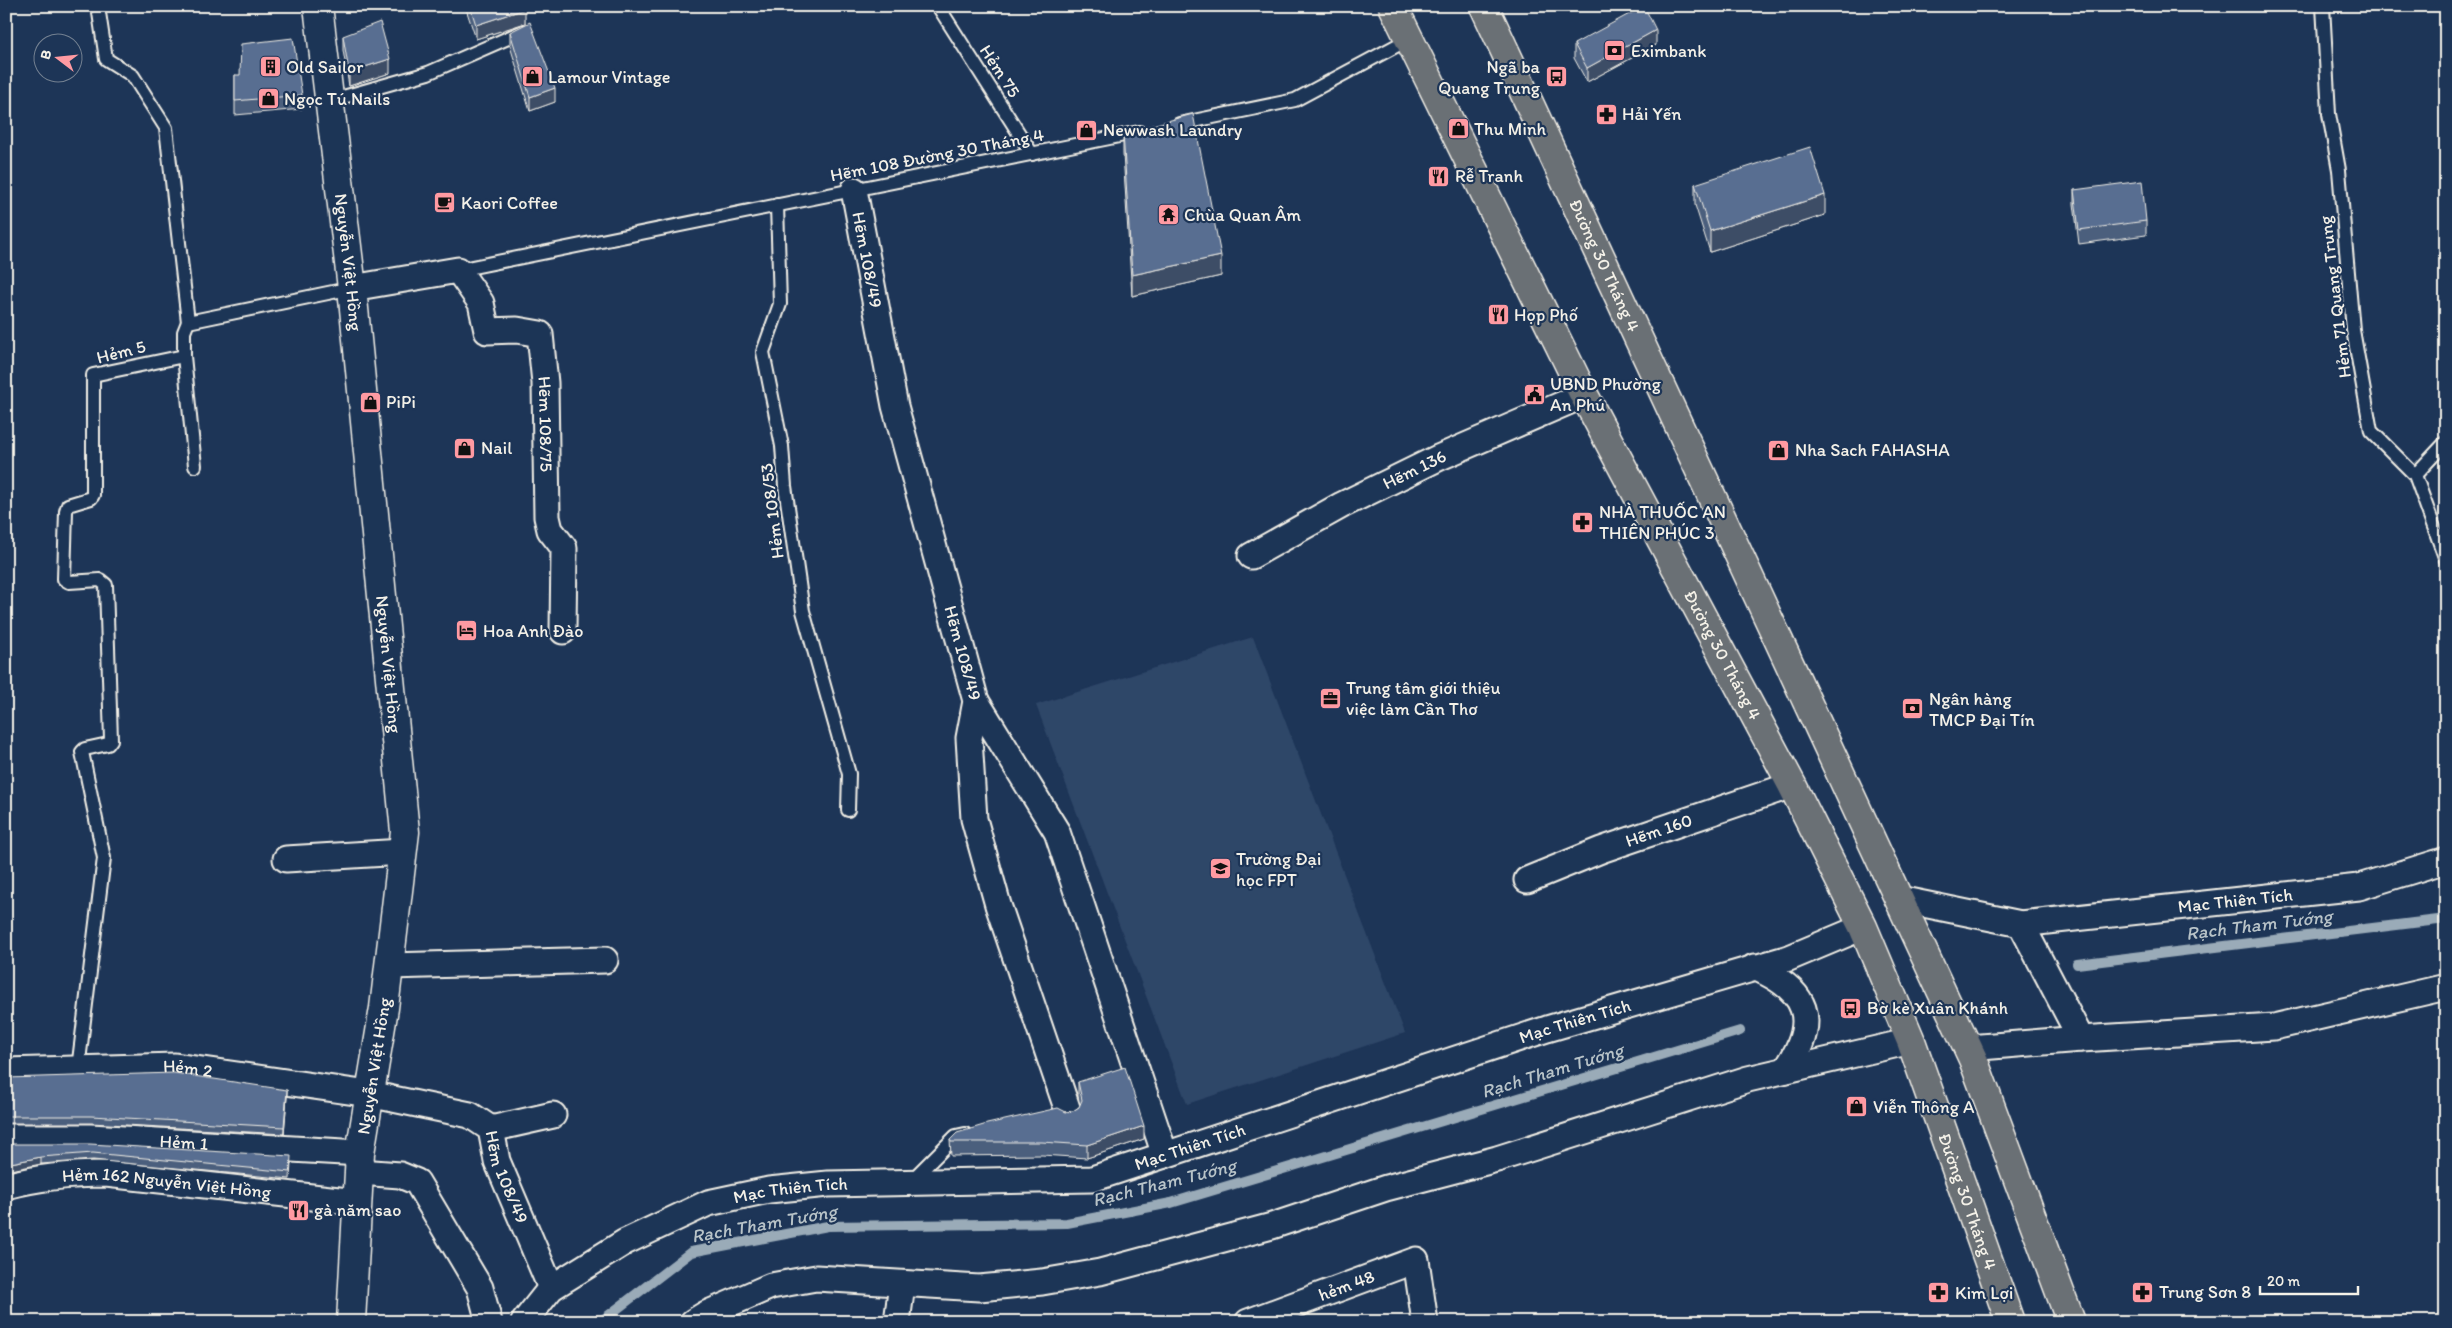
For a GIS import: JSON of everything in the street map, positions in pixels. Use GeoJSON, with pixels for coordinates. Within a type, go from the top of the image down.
{"type":"FeatureCollection","features":[{"type":"Feature","properties":{"kind":"main road","name":"Đường 30 Tháng 4"},"geometry":{"type":"LineString","coordinates":[[1393,6],[1584,395],[1792,785],[1863,927],[1911,1041],[2010,1322]]}},
{"type":"Feature","properties":{"kind":"main road","name":"Đường 30 Tháng 4"},"geometry":{"type":"LineString","coordinates":[[1484,6],[1968,1048],[2071,1322]]}},
{"type":"Feature","properties":{"kind":"street","name":"Nguyễn Việt Hồng"},"geometry":{"type":"LineString","coordinates":[[318,6],[352,288],[405,832],[390,966],[360,1162],[351,1322]]}},
{"type":"Feature","properties":{"kind":"street","name":"Hẽm 108/49"},"geometry":{"type":"LineString","coordinates":[[854,190],[895,406],[976,701],[969,738],[974,819],[998,905],[1063,1112]]}},
{"type":"Feature","properties":{"kind":"street"},"geometry":{"type":"LineString","coordinates":[[352,288],[458,270]]}},
{"type":"Feature","properties":{"kind":"street","name":"Hẽm 108/75"},"geometry":{"type":"LineString","coordinates":[[458,270],[482,303],[487,331],[517,330],[540,334],[545,383],[546,516],[550,530],[564,548],[563,631]]}},
{"type":"Feature","properties":{"kind":"street","name":"Hẽm 136"},"geometry":{"type":"LineString","coordinates":[[1250,556],[1342,505],[1438,458],[1584,395]]}},
{"type":"Feature","properties":{"kind":"street"},"geometry":{"type":"LineString","coordinates":[[976,701],[1057,832],[1165,1155]]}},
{"type":"Feature","properties":{"kind":"street","name":"Hẽm 160"},"geometry":{"type":"LineString","coordinates":[[1528,880],[1601,850],[1792,785]]}},
{"type":"Feature","properties":{"kind":"street"},"geometry":{"type":"LineString","coordinates":[[286,859],[403,852]]}},
{"type":"Feature","properties":{"kind":"street","name":"Mạc Thiên Tích"},"geometry":{"type":"LineString","coordinates":[[1899,899],[2021,924],[2359,887],[2446,860]]}},
{"type":"Feature","properties":{"kind":"street"},"geometry":{"type":"LineString","coordinates":[[2021,924],[2081,1038]]}},
{"type":"Feature","properties":{"kind":"street","name":"Mạc Thiên Tích"},"geometry":{"type":"LineString","coordinates":[[524,1322],[551,1288],[625,1242],[708,1203],[779,1189],[828,1184],[1092,1179],[1547,1029],[1789,958],[1863,927]]}},
{"type":"Feature","properties":{"kind":"street"},"geometry":{"type":"LineString","coordinates":[[390,966],[605,960]]}},
{"type":"Feature","properties":{"kind":"street"},"geometry":{"type":"LineString","coordinates":[[1754,967],[1776,976],[1792,989],[1803,1004],[1806,1029],[1799,1051],[1786,1070]]}},
{"type":"Feature","properties":{"kind":"street"},"geometry":{"type":"LineString","coordinates":[[1968,1048],[2081,1038],[2274,1027],[2446,987]]}},
{"type":"Feature","properties":{"kind":"street"},"geometry":{"type":"LineString","coordinates":[[693,1322],[706,1314],[771,1286],[816,1278],[979,1288],[1042,1282],[1100,1272],[1272,1226],[1386,1188],[1497,1159],[1748,1079],[1911,1041]]}},
{"type":"Feature","properties":{"kind":"street","name":"Hẻm 2"},"geometry":{"type":"LineString","coordinates":[[6,1071],[175,1066],[369,1094]]}},
{"type":"Feature","properties":{"kind":"street","name":"Hẽm 108/49"},"geometry":{"type":"LineString","coordinates":[[369,1094],[470,1115],[492,1129],[497,1162],[551,1288]]}},
{"type":"Feature","properties":{"kind":"street"},"geometry":{"type":"LineString","coordinates":[[492,1129],[553,1115]]}},
{"type":"Feature","properties":{"kind":"street","name":"Hẻm 1"},"geometry":{"type":"LineString","coordinates":[[6,1137],[90,1137],[360,1162],[400,1175],[417,1182],[480,1288],[489,1322]]}},
{"type":"Feature","properties":{"kind":"street","name":"Hẻm 162 Nguyễn Việt Hồng"},"geometry":{"type":"LineString","coordinates":[[6,1186],[33,1179],[78,1174],[106,1174],[357,1202]]}},
{"type":"Feature","properties":{"kind":"street","name":"hẻm 48"},"geometry":{"type":"LineString","coordinates":[[1248,1322],[1416,1260],[1425,1322]]}},
{"type":"Feature","properties":{"kind":"street"},"geometry":{"type":"LineString","coordinates":[[897,1322],[902,1284]]}},
{"type":"Feature","properties":{"kind":"lane"},"geometry":{"type":"LineString","coordinates":[[98,6],[106,59],[133,76],[166,128],[188,322],[184,332],[184,356],[195,466]]}},
{"type":"Feature","properties":{"kind":"lane","name":"Hẻm 75"},"geometry":{"type":"LineString","coordinates":[[938,6],[1032,154]]}},
{"type":"Feature","properties":{"kind":"lane","name":"Hẻm 71 Quang Trung"},"geometry":{"type":"LineString","coordinates":[[2323,6],[2329,114],[2339,170],[2354,330],[2371,431],[2415,475],[2446,560]]}},
{"type":"Feature","properties":{"kind":"lane"},"geometry":{"type":"LineString","coordinates":[[329,101],[428,73],[524,32]]}},
{"type":"Feature","properties":{"kind":"lane","name":"Hẽm 108 Đường 30 Tháng 4"},"geometry":{"type":"LineString","coordinates":[[458,270],[1295,100],[1409,39]]}},
{"type":"Feature","properties":{"kind":"lane","name":"Hẻm 108/53"},"geometry":{"type":"LineString","coordinates":[[776,205],[780,304],[764,352],[782,446],[785,486],[803,611],[849,774],[848,810]]}},
{"type":"Feature","properties":{"kind":"lane"},"geometry":{"type":"LineString","coordinates":[[188,322],[352,288]]}},
{"type":"Feature","properties":{"kind":"lane","name":"Hẻm 5"},"geometry":{"type":"LineString","coordinates":[[78,1070],[104,858],[82,752],[86,749],[108,744],[111,740],[106,584],[100,580],[69,582],[64,579],[66,511],[68,505],[91,498],[93,495],[93,376],[184,356]]}},
{"type":"Feature","properties":{"kind":"lane"},"geometry":{"type":"LineString","coordinates":[[2415,475],[2446,442]]}},
{"type":"Feature","properties":{"kind":"lane"},"geometry":{"type":"LineString","coordinates":[[909,1183],[956,1136],[974,1132]]}},
{"type":"Feature","properties":{"kind":"shaded area","name":"Trường Đại học FPT"},"geometry":{"type":"Polygon","coordinates":[[[1253,637],[1405,1033],[1187,1104],[1036,705],[1253,637]]]}},
{"type":"Feature","properties":{"kind":"building"},"geometry":{"type":"Polygon","coordinates":[[[470,6],[524,6],[525,9],[476,25],[470,6]]]}},
{"type":"Feature","properties":{"kind":"building"},"geometry":{"type":"Polygon","coordinates":[[[1644,6],[1656,30],[1587,68],[1574,44],[1644,6]]]}},
{"type":"Feature","properties":{"kind":"building"},"geometry":{"type":"Polygon","coordinates":[[[380,22],[390,59],[349,72],[343,36],[380,22]]]}},
{"type":"Feature","properties":{"kind":"building"},"geometry":{"type":"Polygon","coordinates":[[[530,22],[555,88],[530,97],[510,32],[530,22]]]}},
{"type":"Feature","properties":{"kind":"building"},"geometry":{"type":"Polygon","coordinates":[[[293,38],[302,95],[235,101],[235,75],[240,75],[241,44],[293,38]]]}},
{"type":"Feature","properties":{"kind":"building","name":"Chùa Quan Âm"},"geometry":{"type":"Polygon","coordinates":[[[1193,114],[1221,256],[1132,275],[1123,133],[1193,114]]]}},
{"type":"Feature","properties":{"kind":"building"},"geometry":{"type":"Polygon","coordinates":[[[1810,147],[1825,195],[1710,231],[1695,184],[1810,147]]]}},
{"type":"Feature","properties":{"kind":"building"},"geometry":{"type":"Polygon","coordinates":[[[2142,181],[2146,221],[2079,230],[2074,190],[2142,181]]]}},
{"type":"Feature","properties":{"kind":"building"},"geometry":{"type":"Polygon","coordinates":[[[1125,1067],[1144,1126],[1087,1145],[1042,1142],[951,1142],[950,1140],[957,1133],[987,1124],[1058,1108],[1066,1112],[1073,1111],[1079,1107],[1082,1100],[1078,1082],[1125,1067]]]}},
{"type":"Feature","properties":{"kind":"building"},"geometry":{"type":"Polygon","coordinates":[[[174,1073],[287,1090],[284,1127],[91,1116],[6,1116],[6,1078],[174,1073]]]}},
{"type":"Feature","properties":{"kind":"building"},"geometry":{"type":"Polygon","coordinates":[[[6,1144],[90,1144],[291,1156],[290,1172],[93,1153],[41,1157],[6,1164],[6,1144]]]}},
{"type":"Feature","properties":{"kind":"building"},"geometry":{"type":"Polygon","coordinates":[[[2445,1160],[2446,1160],[2446,1192],[2445,1160]]]}},
{"type":"Feature","properties":{"kind":"waterway","name":"Rạch Tham Tướng"},"geometry":{"type":"LineString","coordinates":[[2077,964],[2446,919]]}},
{"type":"Feature","properties":{"kind":"waterway","name":"Rạch Tham Tướng"},"geometry":{"type":"LineString","coordinates":[[600,1322],[691,1252],[828,1226],[1067,1223],[1171,1203],[1740,1031]]}},
{"type":"Feature","properties":{"kind":"place","name":"Eximbank"},"geometry":{"type":"Point","coordinates":[1615,51]}},
{"type":"Feature","properties":{"kind":"place","name":"Old Sailor"},"geometry":{"type":"Point","coordinates":[270,67]}},
{"type":"Feature","properties":{"kind":"place","name":"Lamour Vintage"},"geometry":{"type":"Point","coordinates":[532,77]}},
{"type":"Feature","properties":{"kind":"place","name":"Ngã ba Quang Trung"},"geometry":{"type":"Point","coordinates":[1556,77]}},
{"type":"Feature","properties":{"kind":"place","name":"Ngọc Tú Nails"},"geometry":{"type":"Point","coordinates":[268,99]}},
{"type":"Feature","properties":{"kind":"place","name":"Hải Yến"},"geometry":{"type":"Point","coordinates":[1606,114]}},
{"type":"Feature","properties":{"kind":"place","name":"Thu Minh"},"geometry":{"type":"Point","coordinates":[1458,129]}},
{"type":"Feature","properties":{"kind":"place","name":"Newwash Laundry"},"geometry":{"type":"Point","coordinates":[1087,130]}},
{"type":"Feature","properties":{"kind":"place","name":"Rễ Tranh"},"geometry":{"type":"Point","coordinates":[1439,176]}},
{"type":"Feature","properties":{"kind":"place","name":"Kaori Coffee"},"geometry":{"type":"Point","coordinates":[445,203]}},
{"type":"Feature","properties":{"kind":"place","name":"Chùa Quan Âm"},"geometry":{"type":"Point","coordinates":[1168,215]}},
{"type":"Feature","properties":{"kind":"place","name":"Họp Phố"},"geometry":{"type":"Point","coordinates":[1498,315]}},
{"type":"Feature","properties":{"kind":"place","name":"UBND Phường An Phú"},"geometry":{"type":"Point","coordinates":[1534,394]}},
{"type":"Feature","properties":{"kind":"place","name":"PiPi"},"geometry":{"type":"Point","coordinates":[370,402]}},
{"type":"Feature","properties":{"kind":"place","name":"Nail"},"geometry":{"type":"Point","coordinates":[465,448]}},
{"type":"Feature","properties":{"kind":"place","name":"Nha Sach FAHASHA"},"geometry":{"type":"Point","coordinates":[1779,450]}},
{"type":"Feature","properties":{"kind":"place","name":"NHÀ THUỐC AN THIÊN PHÚC 3"},"geometry":{"type":"Point","coordinates":[1583,522]}},
{"type":"Feature","properties":{"kind":"place","name":"Hoa Anh Đào"},"geometry":{"type":"Point","coordinates":[467,631]}},
{"type":"Feature","properties":{"kind":"place","name":"Trung tâm giới thiệu việc làm Cần Thơ"},"geometry":{"type":"Point","coordinates":[1330,698]}},
{"type":"Feature","properties":{"kind":"place","name":"Ngân hàng TMCP Đại Tín"},"geometry":{"type":"Point","coordinates":[1913,709]}},
{"type":"Feature","properties":{"kind":"place","name":"Trường Đại học FPT"},"geometry":{"type":"Point","coordinates":[1220,869]}},
{"type":"Feature","properties":{"kind":"place","name":"Bờ kè Xuân Khánh"},"geometry":{"type":"Point","coordinates":[1851,1008]}},
{"type":"Feature","properties":{"kind":"place","name":"Viễn Thông A"},"geometry":{"type":"Point","coordinates":[1857,1107]}},
{"type":"Feature","properties":{"kind":"place","name":"gà năm sao"},"geometry":{"type":"Point","coordinates":[298,1210]}},
{"type":"Feature","properties":{"kind":"place","name":"Trung Sơn 8"},"geometry":{"type":"Point","coordinates":[2143,1292]}},
{"type":"Feature","properties":{"kind":"place","name":"Kim Lợi"},"geometry":{"type":"Point","coordinates":[1939,1293]}}]}
